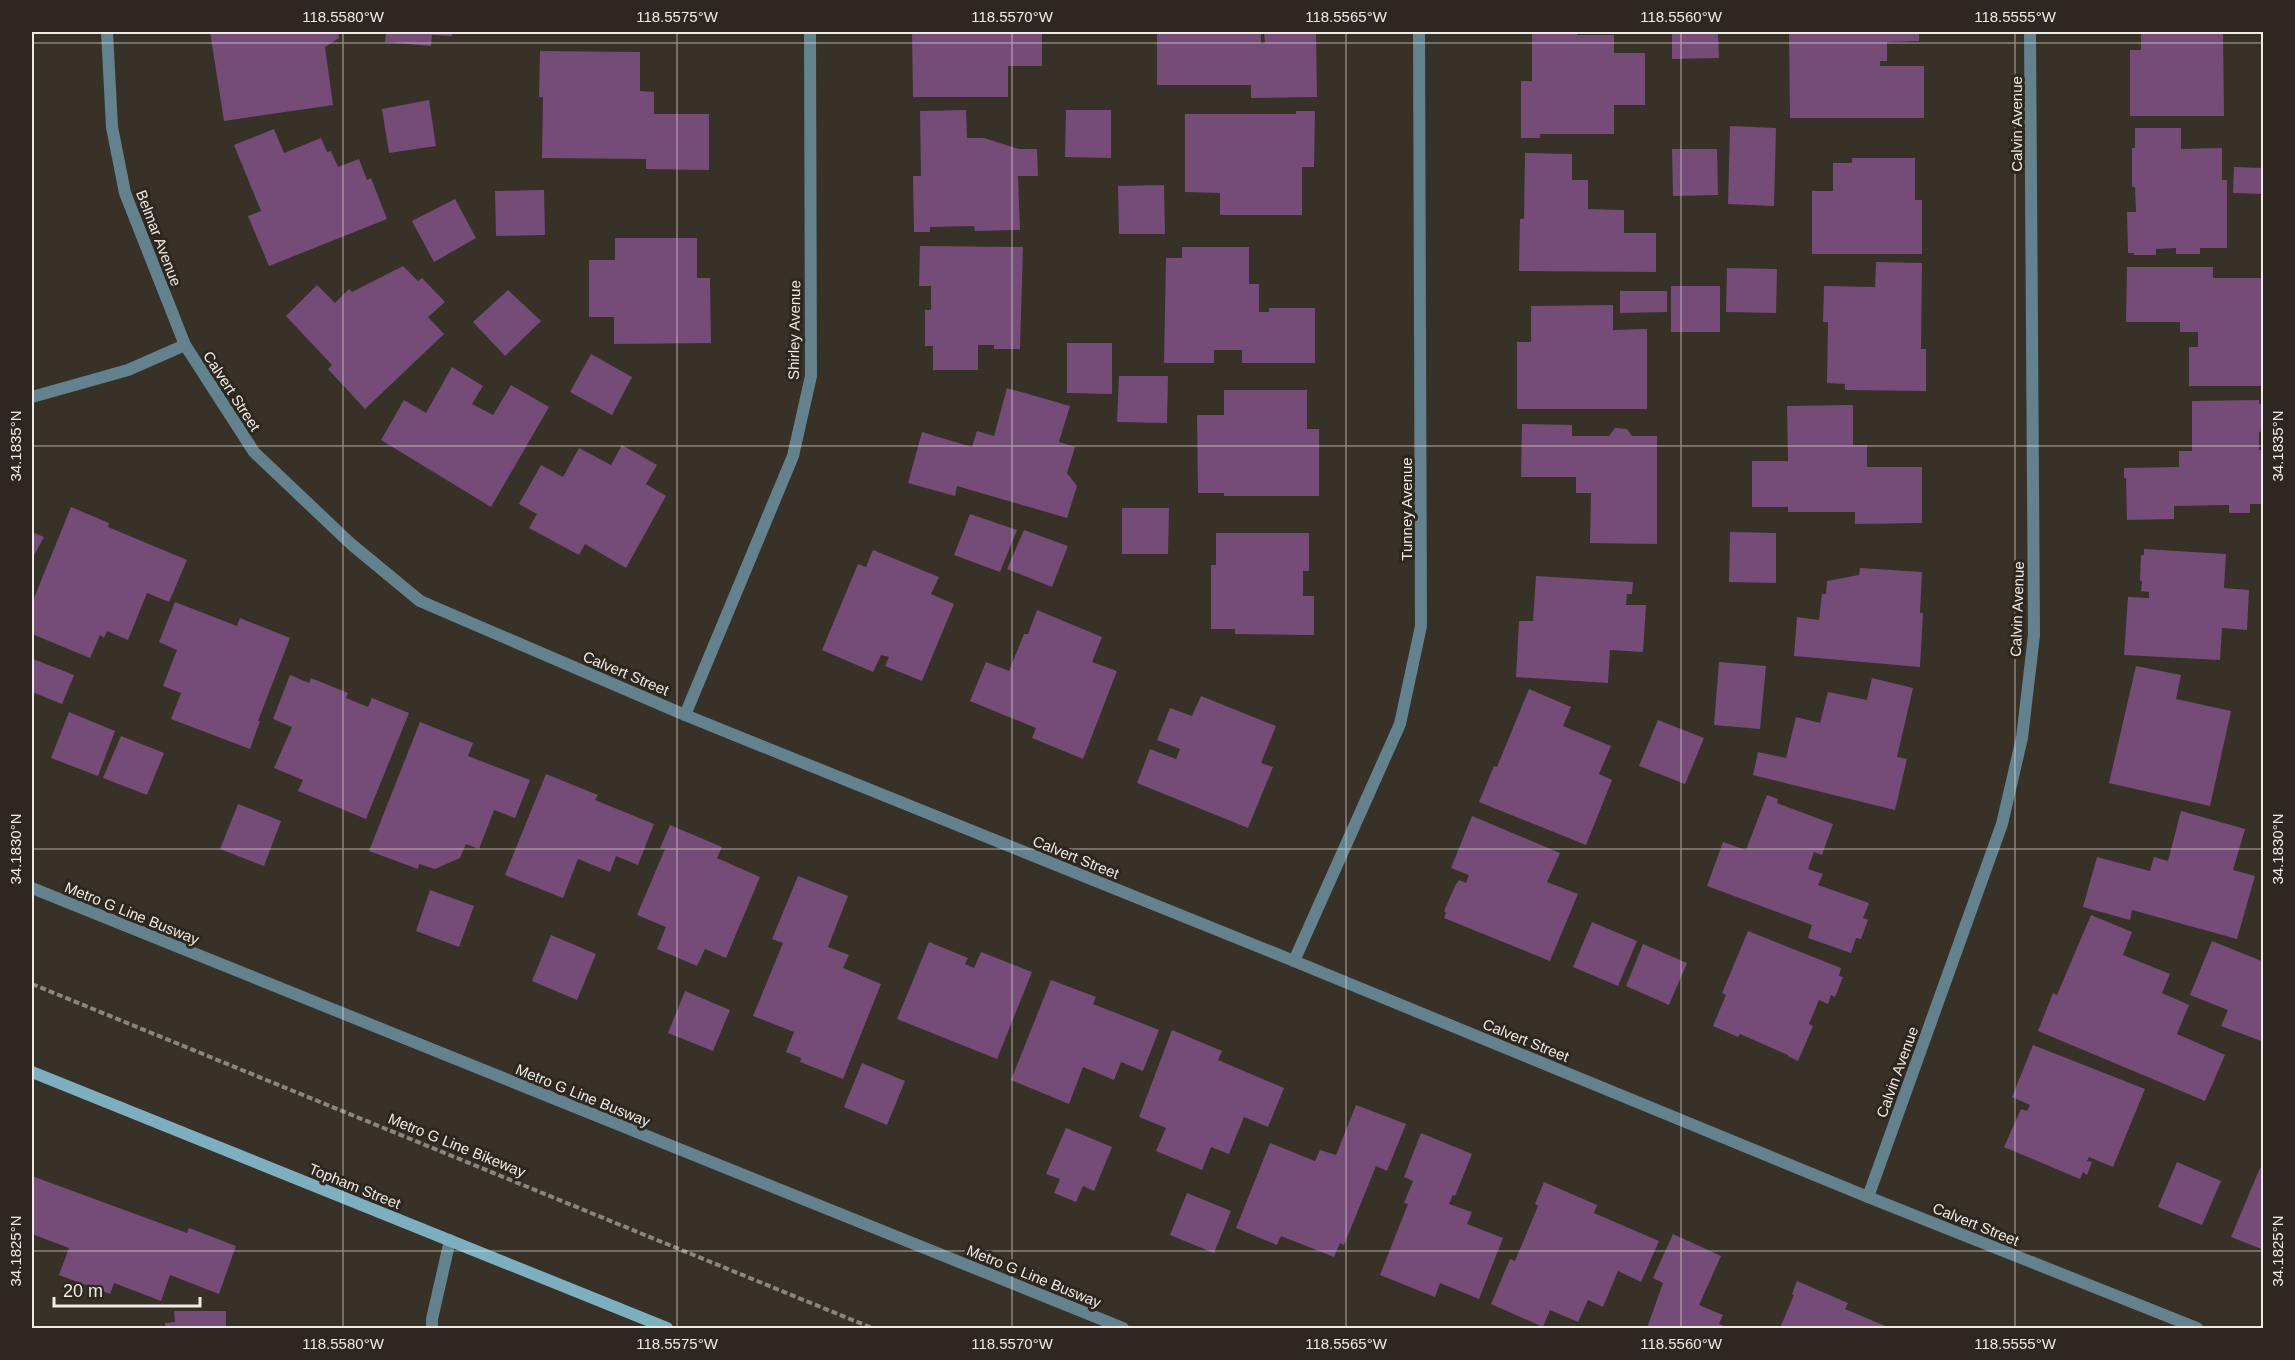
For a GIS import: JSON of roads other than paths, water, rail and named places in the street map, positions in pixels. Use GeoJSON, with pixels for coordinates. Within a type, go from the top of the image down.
{"type":"FeatureCollection","features":[{"type":"Feature","properties":{"kind":"main road","name":"Topham Street"},"geometry":{"type":"LineString","coordinates":[[32,1072],[667,1329]]}},
{"type":"Feature","properties":{"kind":"street","name":"Belmar Avenue"},"geometry":{"type":"LineString","coordinates":[[107,32],[112,127],[124,193],[185,345]]}},
{"type":"Feature","properties":{"kind":"street","name":"Shirley Avenue"},"geometry":{"type":"LineString","coordinates":[[685,715],[793,456],[811,376],[810,32]]}},
{"type":"Feature","properties":{"kind":"street","name":"Tunney Avenue"},"geometry":{"type":"LineString","coordinates":[[1294,961],[1400,724],[1421,626],[1419,32]]}},
{"type":"Feature","properties":{"kind":"street","name":"Calvin Avenue"},"geometry":{"type":"LineString","coordinates":[[1868,1197],[2002,824],[2022,738],[2034,635],[2030,32]]}},
{"type":"Feature","properties":{"kind":"street","name":"Calvert Street"},"geometry":{"type":"LineString","coordinates":[[32,396],[128,369],[185,345],[254,452],[351,544],[420,601],[685,715],[2197,1329]]}},
{"type":"Feature","properties":{"kind":"street","name":"Metro G Line Busway"},"geometry":{"type":"LineString","coordinates":[[32,888],[1123,1329]]}},
{"type":"Feature","properties":{"kind":"street"},"geometry":{"type":"LineString","coordinates":[[432,1329],[432,1319],[450,1240]]}}]}
